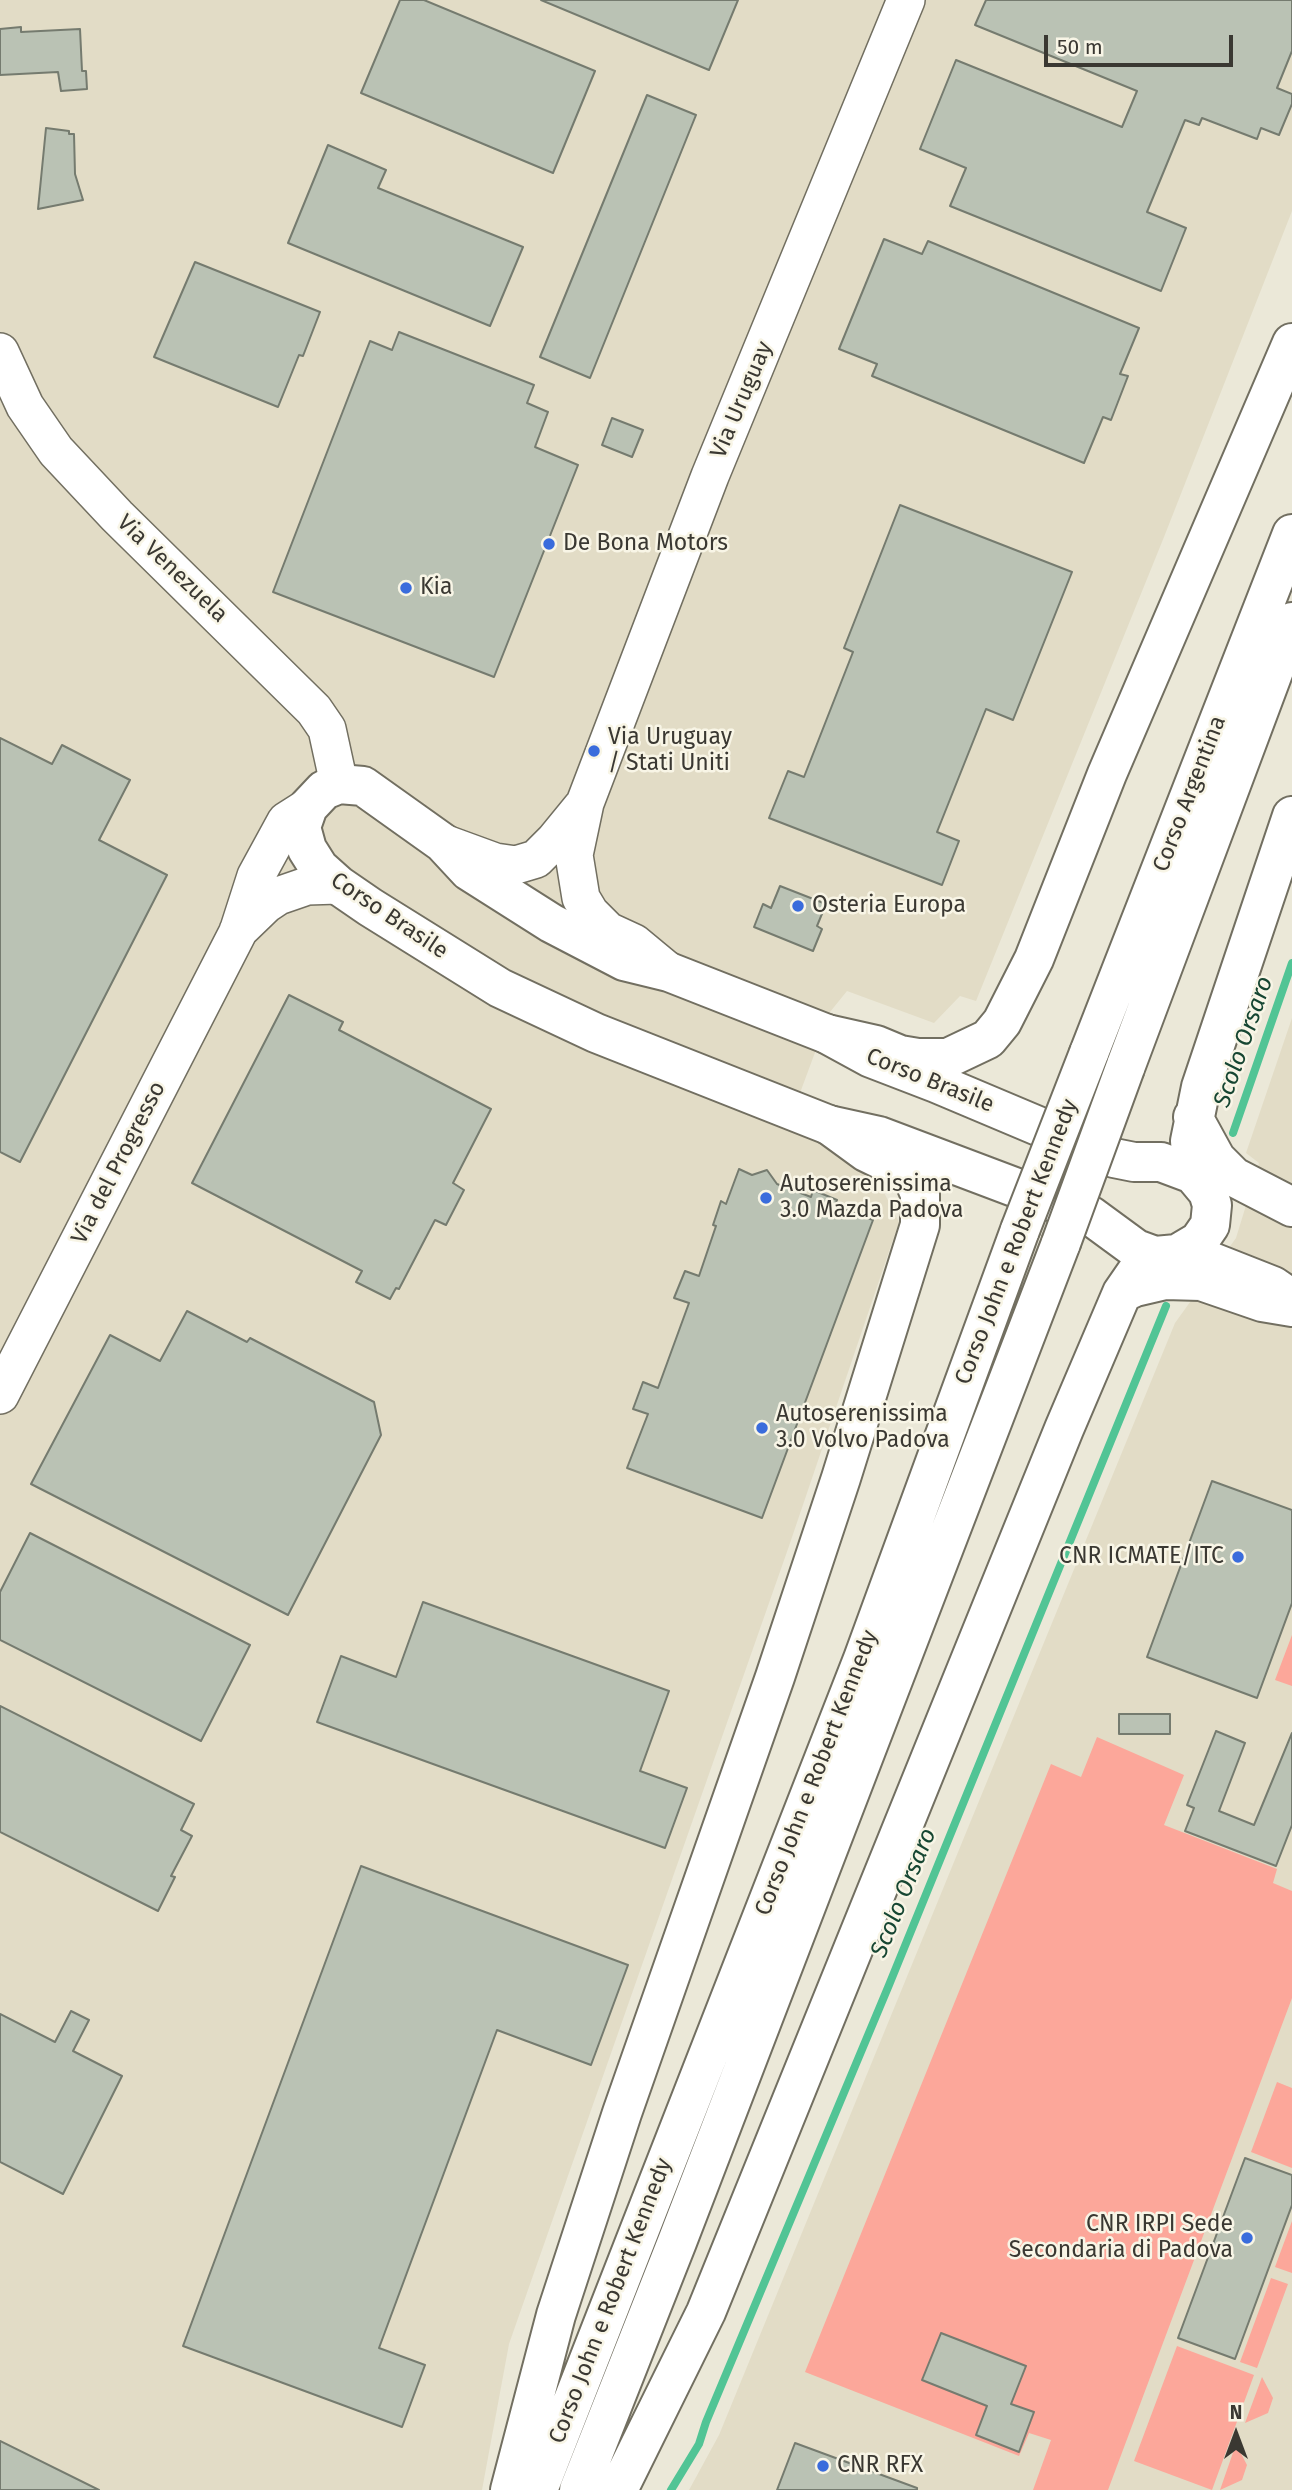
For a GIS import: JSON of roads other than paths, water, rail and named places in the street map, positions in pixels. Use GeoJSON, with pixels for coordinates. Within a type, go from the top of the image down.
{"type":"FeatureCollection","features":[{"type":"Feature","properties":{"kind":"main road"},"geometry":{"type":"LineString","coordinates":[[827,1034],[876,1045],[900,1055],[948,1058],[988,1040],[1002,1022],[1034,959],[1107,774],[1292,343]]}},
{"type":"Feature","properties":{"kind":"main road","name":"Corso Argentina"},"geometry":{"type":"LineString","coordinates":[[1089,1053],[1292,534]]}},
{"type":"Feature","properties":{"kind":"main road","name":"Corso Argentina"},"geometry":{"type":"LineString","coordinates":[[1125,1068],[1292,622]]}},
{"type":"Feature","properties":{"kind":"main road"},"geometry":{"type":"LineString","coordinates":[[308,807],[324,790],[336,767]]}},
{"type":"Feature","properties":{"kind":"main road","name":"Corso Brasile"},"geometry":{"type":"LineString","coordinates":[[336,767],[443,843],[469,871],[551,923],[624,961],[669,972],[827,1034],[871,1058],[1114,1158],[1187,1176],[1292,1221]]}},
{"type":"Feature","properties":{"kind":"main road","name":"Corso Brasile"},"geometry":{"type":"LineString","coordinates":[[308,807],[301,827],[307,849],[319,868],[338,885],[500,988],[596,1033],[829,1125],[879,1136],[1091,1216],[1136,1250],[1207,1260],[1273,1286],[1292,1299]]}},
{"type":"Feature","properties":{"kind":"main road"},"geometry":{"type":"LineString","coordinates":[[618,2490],[706,2312],[1054,1454],[1122,1293],[1142,1264],[1199,1241],[1210,1225],[1212,1205],[1187,1176],[1193,1117],[1292,816]]}},
{"type":"Feature","properties":{"kind":"main road","name":"Corso John e Robert Kennedy"},"geometry":{"type":"LineString","coordinates":[[538,2490],[863,1659],[1020,1230],[1089,1053]]}},
{"type":"Feature","properties":{"kind":"main road","name":"Corso John e Robert Kennedy"},"geometry":{"type":"LineString","coordinates":[[579,2490],[1061,1243],[1125,1068]]}},
{"type":"Feature","properties":{"kind":"main road"},"geometry":{"type":"LineString","coordinates":[[1193,1117],[1216,1159],[1234,1177],[1292,1207]]}},
{"type":"Feature","properties":{"kind":"main road"},"geometry":{"type":"LineString","coordinates":[[510,2490],[552,2328],[617,2125],[775,1677],[862,1413],[920,1225],[920,1194],[914,1180],[903,1170],[866,1152],[829,1125]]}},
{"type":"Feature","properties":{"kind":"main road"},"geometry":{"type":"LineString","coordinates":[[1122,1293],[1165,1280],[1201,1281],[1262,1302],[1292,1307]]}},
{"type":"Feature","properties":{"kind":"street","name":"Via Uruguay"},"geometry":{"type":"LineString","coordinates":[[669,972],[634,943],[608,931],[581,898],[574,855],[585,803],[710,476],[906,0]]}},
{"type":"Feature","properties":{"kind":"street","name":"Via Venezuela"},"geometry":{"type":"LineString","coordinates":[[0,352],[25,406],[55,451],[117,516],[314,710],[327,729],[336,767]]}},
{"type":"Feature","properties":{"kind":"street","name":"Via Uruguay"},"geometry":{"type":"LineString","coordinates":[[443,843],[495,862],[516,865],[536,859],[585,803]]}},
{"type":"Feature","properties":{"kind":"street","name":"Via del Progresso"},"geometry":{"type":"LineString","coordinates":[[0,1395],[238,932],[256,876],[286,821],[308,807]]}},
{"type":"Feature","properties":{"kind":"street","name":"Via del Progresso"},"geometry":{"type":"LineString","coordinates":[[238,932],[278,896],[307,886],[338,885]]}},
{"type":"Feature","properties":{"kind":"waterway","name":"Scolo Orsaro"},"geometry":{"type":"LineString","coordinates":[[1233,1133],[1292,963]]}},
{"type":"Feature","properties":{"kind":"waterway","name":"Scolo Orsaro"},"geometry":{"type":"LineString","coordinates":[[671,2490],[699,2444],[1166,1306]]}},
{"type":"Feature","properties":{"kind":"place","name":"De Bona Motors"},"geometry":{"type":"Point","coordinates":[549,544]}},
{"type":"Feature","properties":{"kind":"place","name":"Kia"},"geometry":{"type":"Point","coordinates":[406,588]}},
{"type":"Feature","properties":{"kind":"place","name":"Via Uruguay / Stati Uniti"},"geometry":{"type":"Point","coordinates":[594,751]}},
{"type":"Feature","properties":{"kind":"place","name":"Osteria Europa"},"geometry":{"type":"Point","coordinates":[798,906]}},
{"type":"Feature","properties":{"kind":"place","name":"Autoserenissima 3.0 Mazda Padova"},"geometry":{"type":"Point","coordinates":[766,1198]}},
{"type":"Feature","properties":{"kind":"place","name":"Autoserenissima 3.0 Volvo Padova"},"geometry":{"type":"Point","coordinates":[762,1428]}},
{"type":"Feature","properties":{"kind":"place","name":"CNR ICMATE/ITC"},"geometry":{"type":"Point","coordinates":[1238,1557]}},
{"type":"Feature","properties":{"kind":"place","name":"CNR IRPI Sede Secondaria di Padova"},"geometry":{"type":"Point","coordinates":[1247,2238]}},
{"type":"Feature","properties":{"kind":"place","name":"CNR RFX"},"geometry":{"type":"Point","coordinates":[823,2466]}}]}
